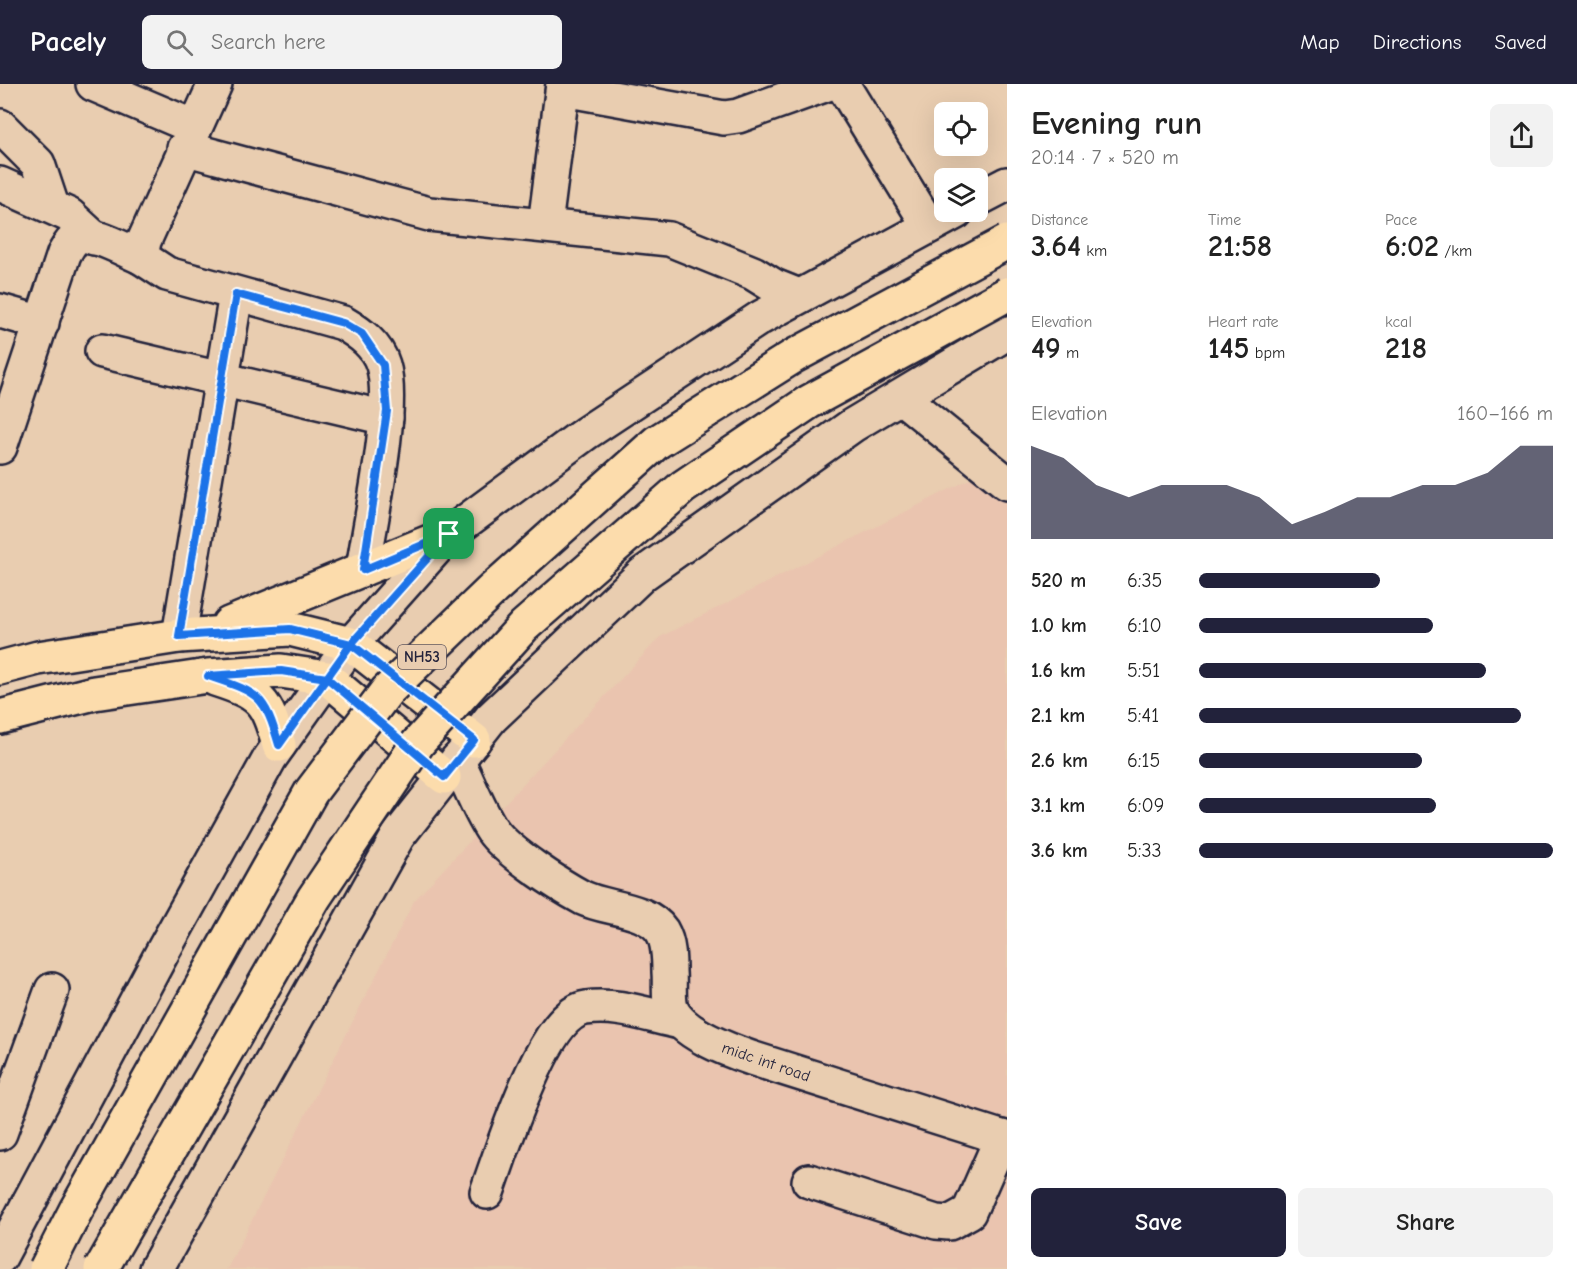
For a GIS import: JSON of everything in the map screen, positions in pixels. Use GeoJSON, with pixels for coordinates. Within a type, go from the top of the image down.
{"type":"FeatureCollection","features":[{"type":"Feature","properties":{"kind":"main road","name":"NH53"},"geometry":{"type":"LineString","coordinates":[[46,1269],[76,1210],[311,792],[387,691],[492,590],[657,442],[794,356],[1007,242]]}},
{"type":"Feature","properties":{"kind":"main road"},"geometry":{"type":"LineString","coordinates":[[101,1269],[314,898],[418,743],[524,626],[693,481],[809,402],[1007,294]]}},
{"type":"Feature","properties":{"kind":"main road"},"geometry":{"type":"LineString","coordinates":[[192,635],[363,570],[449,534]]}},
{"type":"Feature","properties":{"kind":"main road"},"geometry":{"type":"LineString","coordinates":[[0,668],[38,658],[192,635],[290,629],[351,644],[459,759]]}},
{"type":"Feature","properties":{"kind":"main road"},"geometry":{"type":"LineString","coordinates":[[0,717],[94,693],[208,676],[281,671],[327,678],[459,759]]}},
{"type":"Feature","properties":{"kind":"main road"},"geometry":{"type":"LineString","coordinates":[[208,676],[250,691],[269,711],[279,745]]}},
{"type":"Feature","properties":{"kind":"street"},"geometry":{"type":"LineString","coordinates":[[93,84],[189,137],[429,214],[669,239],[753,273],[774,286],[799,296]]}},
{"type":"Feature","properties":{"kind":"street"},"geometry":{"type":"LineString","coordinates":[[141,257],[144,241],[189,137],[215,84]]}},
{"type":"Feature","properties":{"kind":"street"},"geometry":{"type":"LineString","coordinates":[[545,225],[563,86],[724,118],[738,116],[827,84]]}},
{"type":"Feature","properties":{"kind":"street"},"geometry":{"type":"LineString","coordinates":[[842,84],[934,208]]}},
{"type":"Feature","properties":{"kind":"street"},"geometry":{"type":"LineString","coordinates":[[0,126],[38,164],[52,206]]}},
{"type":"Feature","properties":{"kind":"street"},"geometry":{"type":"LineString","coordinates":[[0,184],[69,214],[94,238]]}},
{"type":"Feature","properties":{"kind":"street"},"geometry":{"type":"LineString","coordinates":[[988,194],[1007,184]]}},
{"type":"Feature","properties":{"kind":"street"},"geometry":{"type":"LineString","coordinates":[[0,1257],[163,951],[279,745],[351,644],[449,534],[586,433],[760,318],[936,222]]}},
{"type":"Feature","properties":{"kind":"street"},"geometry":{"type":"LineString","coordinates":[[0,447],[64,254],[75,239],[83,236],[94,238],[141,257],[148,264],[167,274],[343,323],[362,334],[383,365],[386,418],[363,570]]}},
{"type":"Feature","properties":{"kind":"street"},"geometry":{"type":"LineString","coordinates":[[192,635],[222,378],[236,294]]}},
{"type":"Feature","properties":{"kind":"street"},"geometry":{"type":"LineString","coordinates":[[0,311],[42,323]]}},
{"type":"Feature","properties":{"kind":"street"},"geometry":{"type":"LineString","coordinates":[[156,1269],[398,836],[491,718],[643,574],[854,425],[1007,333]]}},
{"type":"Feature","properties":{"kind":"street"},"geometry":{"type":"LineString","coordinates":[[102,351],[386,418]]}},
{"type":"Feature","properties":{"kind":"street"},"geometry":{"type":"LineString","coordinates":[[901,397],[1007,483]]}},
{"type":"Feature","properties":{"kind":"street"},"geometry":{"type":"LineString","coordinates":[[459,759],[492,831],[542,874],[595,903],[654,922],[663,932],[668,950],[671,1008],[680,1022]]}},
{"type":"Feature","properties":{"kind":"street"},"geometry":{"type":"LineString","coordinates":[[0,1133],[52,990]]}},
{"type":"Feature","properties":{"kind":"street"},"geometry":{"type":"LineString","coordinates":[[487,1192],[535,1064],[570,1015],[584,1008],[610,1008],[680,1022]]}},
{"type":"Feature","properties":{"kind":"street","name":"midc int road"},"geometry":{"type":"LineString","coordinates":[[680,1022],[715,1045],[751,1058],[1004,1138]]}},
{"type":"Feature","properties":{"kind":"street"},"geometry":{"type":"LineString","coordinates":[[809,1181],[936,1222],[949,1223],[969,1212],[1004,1138]]}},
{"type":"Feature","properties":{"kind":"shaded area"},"geometry":{"type":"Polygon","coordinates":[[[1007,460],[1007,1269],[227,1269],[414,901],[660,637],[1007,460]]]}},
{"type":"Feature","properties":{"kind":"route"},"geometry":{"type":"LineString","coordinates":[[449,534],[351,644],[474,740],[444,777],[327,678],[281,671],[208,676],[250,691],[269,711],[279,745],[327,678],[351,644],[290,629],[179,636],[236,294],[343,323],[362,334],[374,348],[383,365],[387,411],[363,570],[449,534]]}}]}
